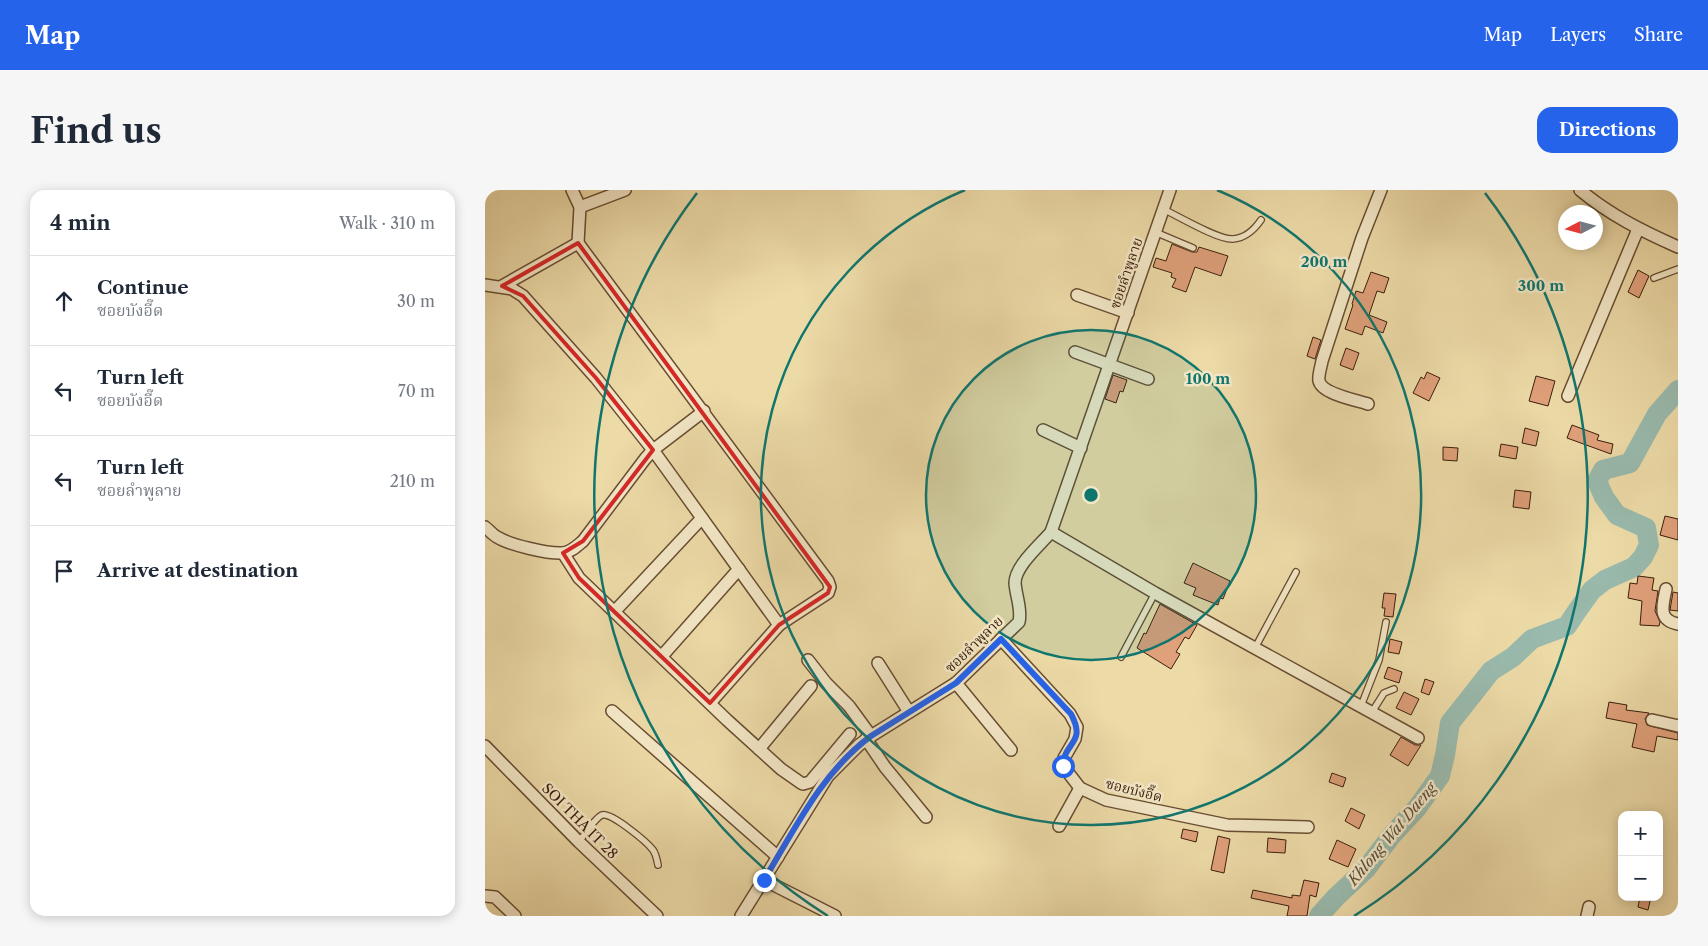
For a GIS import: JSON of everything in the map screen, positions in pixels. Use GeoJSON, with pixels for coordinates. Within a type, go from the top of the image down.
{"type":"FeatureCollection","features":[{"type":"Feature","properties":{"kind":"street"},"geometry":{"type":"LineString","coordinates":[[572,190],[580,207],[578,243],[704,411],[828,581],[830,587],[828,593],[779,626],[710,703]]}},
{"type":"Feature","properties":{"kind":"street"},"geometry":{"type":"LineString","coordinates":[[580,207],[625,190]]}},
{"type":"Feature","properties":{"kind":"street","name":"ซอยลำพูลาย"},"geometry":{"type":"LineString","coordinates":[[741,916],[829,776],[868,738],[956,683],[1019,622],[1021,615],[1015,582],[1017,574],[1051,532],[1170,190]]}},
{"type":"Feature","properties":{"kind":"street"},"geometry":{"type":"LineString","coordinates":[[1368,404],[1329,392],[1322,387],[1319,380],[1322,361],[1362,238],[1381,190]]}},
{"type":"Feature","properties":{"kind":"street"},"geometry":{"type":"LineString","coordinates":[[1580,190],[1597,204],[1638,229],[1678,247]]}},
{"type":"Feature","properties":{"kind":"street"},"geometry":{"type":"LineString","coordinates":[[1568,396],[1638,229]]}},
{"type":"Feature","properties":{"kind":"street"},"geometry":{"type":"LineString","coordinates":[[503,286],[578,243]]}},
{"type":"Feature","properties":{"kind":"street"},"geometry":{"type":"LineString","coordinates":[[485,285],[512,288],[523,296],[596,378],[653,450],[779,626]]}},
{"type":"Feature","properties":{"kind":"street"},"geometry":{"type":"LineString","coordinates":[[1077,295],[1128,313]]}},
{"type":"Feature","properties":{"kind":"street"},"geometry":{"type":"LineString","coordinates":[[1075,352],[1148,379]]}},
{"type":"Feature","properties":{"kind":"street"},"geometry":{"type":"LineString","coordinates":[[485,527],[496,537],[510,543],[537,550],[563,553],[571,550],[583,542],[653,450],[704,411]]}},
{"type":"Feature","properties":{"kind":"street"},"geometry":{"type":"LineString","coordinates":[[1043,430],[1081,448]]}},
{"type":"Feature","properties":{"kind":"street"},"geometry":{"type":"LineString","coordinates":[[615,612],[702,518]]}},
{"type":"Feature","properties":{"kind":"street"},"geometry":{"type":"LineString","coordinates":[[1051,532],[1155,593],[1418,738]]}},
{"type":"Feature","properties":{"kind":"street"},"geometry":{"type":"LineString","coordinates":[[563,553],[579,578],[759,749],[781,769],[803,784],[810,782],[850,734]]}},
{"type":"Feature","properties":{"kind":"street"},"geometry":{"type":"LineString","coordinates":[[662,656],[739,569]]}},
{"type":"Feature","properties":{"kind":"street"},"geometry":{"type":"LineString","coordinates":[[1666,589],[1663,612],[1665,618],[1669,622],[1678,624]]}},
{"type":"Feature","properties":{"kind":"street","name":"ซอยบังอี๊ด"},"geometry":{"type":"LineString","coordinates":[[1001,639],[1071,714],[1077,727],[1075,739],[1064,758],[1063,766],[1080,788],[1107,800],[1227,825],[1308,827]]}},
{"type":"Feature","properties":{"kind":"street"},"geometry":{"type":"LineString","coordinates":[[808,660],[826,683],[849,706],[885,767],[926,817]]}},
{"type":"Feature","properties":{"kind":"street"},"geometry":{"type":"LineString","coordinates":[[878,664],[909,712]]}},
{"type":"Feature","properties":{"kind":"street"},"geometry":{"type":"LineString","coordinates":[[956,683],[1011,750]]}},
{"type":"Feature","properties":{"kind":"street"},"geometry":{"type":"LineString","coordinates":[[759,749],[811,686]]}},
{"type":"Feature","properties":{"kind":"street"},"geometry":{"type":"LineString","coordinates":[[611,711],[778,857]]}},
{"type":"Feature","properties":{"kind":"street"},"geometry":{"type":"LineString","coordinates":[[1652,720],[1678,726]]}},
{"type":"Feature","properties":{"kind":"street","name":"SOI THA IT 28"},"geometry":{"type":"LineString","coordinates":[[485,746],[579,842],[657,916]]}},
{"type":"Feature","properties":{"kind":"street"},"geometry":{"type":"LineString","coordinates":[[1059,826],[1080,788]]}},
{"type":"Feature","properties":{"kind":"street"},"geometry":{"type":"LineString","coordinates":[[764,880],[835,916]]}},
{"type":"Feature","properties":{"kind":"street"},"geometry":{"type":"LineString","coordinates":[[485,896],[495,897],[515,916]]}},
{"type":"Feature","properties":{"kind":"lane"},"geometry":{"type":"LineString","coordinates":[[1163,209],[1231,240],[1253,231],[1261,220]]}},
{"type":"Feature","properties":{"kind":"lane"},"geometry":{"type":"LineString","coordinates":[[1155,232],[1193,248]]}},
{"type":"Feature","properties":{"kind":"lane"},"geometry":{"type":"LineString","coordinates":[[1655,278],[1678,269]]}},
{"type":"Feature","properties":{"kind":"lane"},"geometry":{"type":"LineString","coordinates":[[1255,648],[1296,572]]}},
{"type":"Feature","properties":{"kind":"lane"},"geometry":{"type":"LineString","coordinates":[[1121,657],[1155,593]]}},
{"type":"Feature","properties":{"kind":"lane"},"geometry":{"type":"LineString","coordinates":[[1361,706],[1379,660],[1385,622]]}},
{"type":"Feature","properties":{"kind":"lane"},"geometry":{"type":"LineString","coordinates":[[1372,712],[1379,698],[1384,693],[1394,689]]}},
{"type":"Feature","properties":{"kind":"lane"},"geometry":{"type":"LineString","coordinates":[[579,842],[602,815],[607,815],[615,818],[650,846],[658,864]]}},
{"type":"Feature","properties":{"kind":"highlighted area"},"geometry":{"type":"Polygon","coordinates":[[[578,243],[830,587],[828,593],[779,625],[710,703],[579,578],[563,553],[583,541],[653,450],[596,378],[523,296],[502,286],[578,243]]]}},
{"type":"Feature","properties":{"kind":"building"},"geometry":{"type":"Polygon","coordinates":[[[1172,244],[1192,252],[1197,252],[1199,247],[1228,256],[1221,276],[1195,267],[1186,292],[1172,287],[1176,279],[1171,277],[1172,273],[1153,267],[1156,258],[1166,261],[1172,244]]]}},
{"type":"Feature","properties":{"kind":"building"},"geometry":{"type":"Polygon","coordinates":[[[1638,270],[1649,276],[1639,298],[1628,292],[1638,270]]]}},
{"type":"Feature","properties":{"kind":"building"},"geometry":{"type":"Polygon","coordinates":[[[1371,272],[1389,278],[1384,293],[1377,291],[1369,315],[1387,322],[1383,333],[1365,326],[1362,335],[1345,329],[1356,291],[1363,293],[1371,272]]]}},
{"type":"Feature","properties":{"kind":"building"},"geometry":{"type":"Polygon","coordinates":[[[1313,337],[1321,340],[1315,359],[1307,356],[1313,337]]]}},
{"type":"Feature","properties":{"kind":"building"},"geometry":{"type":"Polygon","coordinates":[[[1346,348],[1359,353],[1353,370],[1340,365],[1346,348]]]}},
{"type":"Feature","properties":{"kind":"building"},"geometry":{"type":"Polygon","coordinates":[[[1427,372],[1440,378],[1429,401],[1413,393],[1421,377],[1424,379],[1427,372]]]}},
{"type":"Feature","properties":{"kind":"building"},"geometry":{"type":"Polygon","coordinates":[[[1113,375],[1127,380],[1123,392],[1120,391],[1116,403],[1105,399],[1113,375]]]}},
{"type":"Feature","properties":{"kind":"building"},"geometry":{"type":"Polygon","coordinates":[[[1536,376],[1555,381],[1548,406],[1529,401],[1536,376]]]}},
{"type":"Feature","properties":{"kind":"building"},"geometry":{"type":"Polygon","coordinates":[[[1572,425],[1599,435],[1597,440],[1613,444],[1611,454],[1567,438],[1572,425]]]}},
{"type":"Feature","properties":{"kind":"building"},"geometry":{"type":"Polygon","coordinates":[[[1525,428],[1539,432],[1536,446],[1522,443],[1525,428]]]}},
{"type":"Feature","properties":{"kind":"building"},"geometry":{"type":"Polygon","coordinates":[[[1501,444],[1518,447],[1516,459],[1499,456],[1501,444]]]}},
{"type":"Feature","properties":{"kind":"building"},"geometry":{"type":"Polygon","coordinates":[[[1443,447],[1458,448],[1457,461],[1443,460],[1443,447]]]}},
{"type":"Feature","properties":{"kind":"building"},"geometry":{"type":"Polygon","coordinates":[[[1515,490],[1531,492],[1529,509],[1513,507],[1515,490]]]}},
{"type":"Feature","properties":{"kind":"building"},"geometry":{"type":"Polygon","coordinates":[[[1665,516],[1678,519],[1678,540],[1660,535],[1665,516]]]}},
{"type":"Feature","properties":{"kind":"building"},"geometry":{"type":"Polygon","coordinates":[[[1193,563],[1230,581],[1223,599],[1220,598],[1218,605],[1193,595],[1196,588],[1184,583],[1193,563]]]}},
{"type":"Feature","properties":{"kind":"building"},"geometry":{"type":"Polygon","coordinates":[[[1638,576],[1654,578],[1652,590],[1658,591],[1655,611],[1660,622],[1659,626],[1640,625],[1642,601],[1628,598],[1630,583],[1637,584],[1638,576]]]}},
{"type":"Feature","properties":{"kind":"building"},"geometry":{"type":"Polygon","coordinates":[[[1673,592],[1678,593],[1678,611],[1670,610],[1673,592]]]}},
{"type":"Feature","properties":{"kind":"building"},"geometry":{"type":"Polygon","coordinates":[[[1384,593],[1396,594],[1393,617],[1384,616],[1385,608],[1382,608],[1384,593]]]}},
{"type":"Feature","properties":{"kind":"building"},"geometry":{"type":"Polygon","coordinates":[[[1160,604],[1197,625],[1189,639],[1185,637],[1176,652],[1180,654],[1171,669],[1137,648],[1160,604]]]}},
{"type":"Feature","properties":{"kind":"building"},"geometry":{"type":"Polygon","coordinates":[[[1390,639],[1402,642],[1399,654],[1388,652],[1390,639]]]}},
{"type":"Feature","properties":{"kind":"building"},"geometry":{"type":"Polygon","coordinates":[[[1388,667],[1402,672],[1399,683],[1384,678],[1388,667]]]}},
{"type":"Feature","properties":{"kind":"building"},"geometry":{"type":"Polygon","coordinates":[[[1425,679],[1434,682],[1429,695],[1421,692],[1425,679]]]}},
{"type":"Feature","properties":{"kind":"building"},"geometry":{"type":"Polygon","coordinates":[[[1404,692],[1419,699],[1411,715],[1396,708],[1404,692]]]}},
{"type":"Feature","properties":{"kind":"building"},"geometry":{"type":"Polygon","coordinates":[[[1609,702],[1627,705],[1626,710],[1649,713],[1645,719],[1647,725],[1678,733],[1678,740],[1657,736],[1654,752],[1632,747],[1637,724],[1606,718],[1609,702]]]}},
{"type":"Feature","properties":{"kind":"building"},"geometry":{"type":"Polygon","coordinates":[[[1401,737],[1415,745],[1421,745],[1408,766],[1390,755],[1401,737]]]}},
{"type":"Feature","properties":{"kind":"building"},"geometry":{"type":"Polygon","coordinates":[[[1332,773],[1346,778],[1343,787],[1329,782],[1332,773]]]}},
{"type":"Feature","properties":{"kind":"building"},"geometry":{"type":"Polygon","coordinates":[[[1351,808],[1365,815],[1359,829],[1345,821],[1351,808]]]}},
{"type":"Feature","properties":{"kind":"building"},"geometry":{"type":"Polygon","coordinates":[[[1183,829],[1198,832],[1196,842],[1181,838],[1183,829]]]}},
{"type":"Feature","properties":{"kind":"building"},"geometry":{"type":"Polygon","coordinates":[[[1218,836],[1230,839],[1224,873],[1211,870],[1218,836]]]}},
{"type":"Feature","properties":{"kind":"building"},"geometry":{"type":"Polygon","coordinates":[[[1268,838],[1286,840],[1285,853],[1267,852],[1268,838]]]}},
{"type":"Feature","properties":{"kind":"building"},"geometry":{"type":"Polygon","coordinates":[[[1337,840],[1356,849],[1348,867],[1329,859],[1337,840]]]}},
{"type":"Feature","properties":{"kind":"building"},"geometry":{"type":"Polygon","coordinates":[[[1304,880],[1319,883],[1316,897],[1310,895],[1307,916],[1287,916],[1289,906],[1251,898],[1253,890],[1292,898],[1292,895],[1300,896],[1304,880]]]}},
{"type":"Feature","properties":{"kind":"building"},"geometry":{"type":"Polygon","coordinates":[[[1639,901],[1650,901],[1648,910],[1638,907],[1639,901]]]}},
{"type":"Feature","properties":{"kind":"waterway","name":"Khlong Wat Daeng"},"geometry":{"type":"LineString","coordinates":[[1319,916],[1366,869],[1392,835],[1417,808],[1440,776],[1450,723],[1491,671],[1513,657],[1532,639],[1567,626],[1592,590],[1605,580],[1634,567],[1643,557],[1649,545],[1646,528],[1617,515],[1604,497],[1597,481],[1603,470],[1630,463],[1657,414],[1678,390]]}},
{"type":"Feature","properties":{"kind":"route"},"geometry":{"type":"LineString","coordinates":[[764,880],[829,776],[859,745],[956,683],[1001,639],[1071,714],[1077,727],[1075,739],[1064,758],[1063,766]]}}]}
